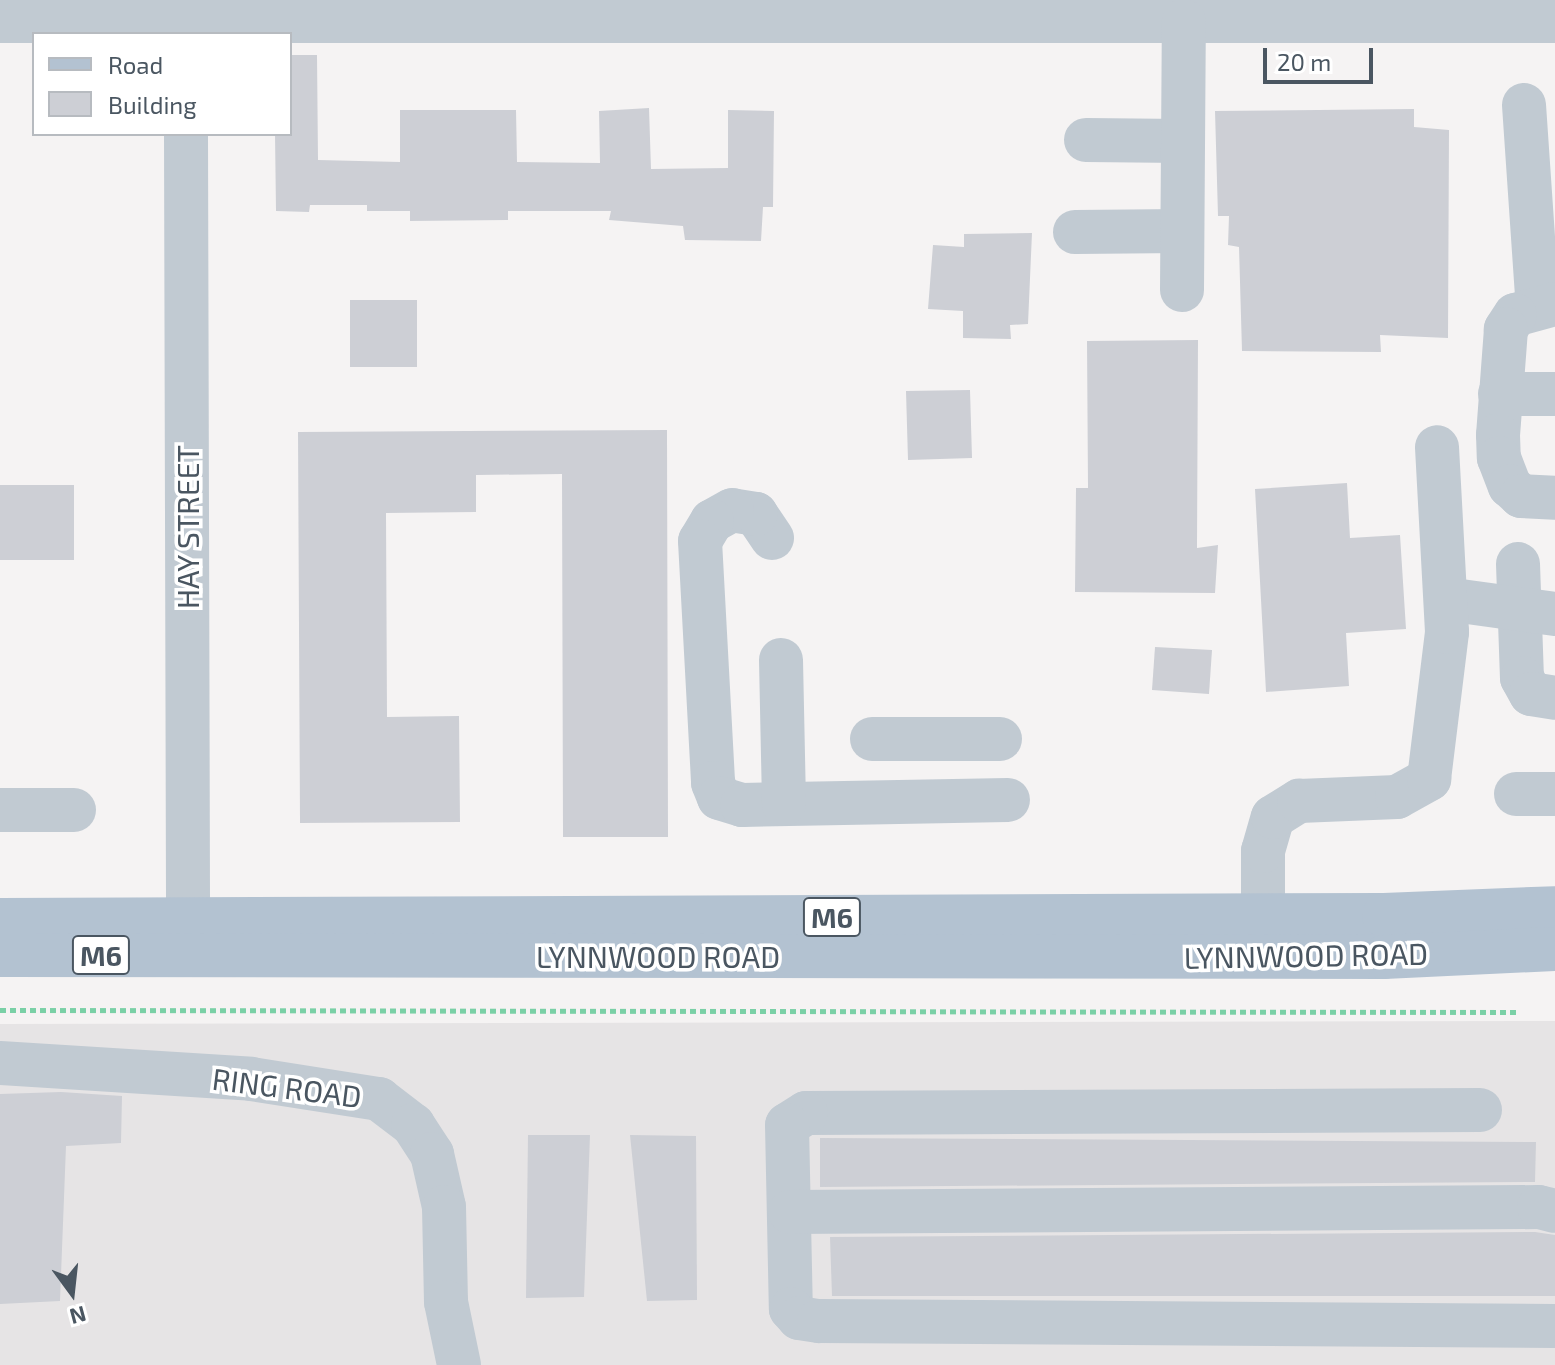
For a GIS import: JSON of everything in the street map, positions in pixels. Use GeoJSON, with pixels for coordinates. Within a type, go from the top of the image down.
{"type":"FeatureCollection","features":[{"type":"Feature","properties":{"kind":"main road","name":"LYNNWOOD ROAD"},"geometry":{"type":"LineString","coordinates":[[0,920],[1263,915],[1555,908]]}},
{"type":"Feature","properties":{"kind":"main road","name":"LYNNWOOD ROAD"},"geometry":{"type":"LineString","coordinates":[[0,955],[1384,957],[1555,949]]}},
{"type":"Feature","properties":{"kind":"street"},"geometry":{"type":"LineString","coordinates":[[0,21],[186,18],[1555,21]]}},
{"type":"Feature","properties":{"kind":"street"},"geometry":{"type":"LineString","coordinates":[[1182,290],[1184,21]]}},
{"type":"Feature","properties":{"kind":"street"},"geometry":{"type":"LineString","coordinates":[[1524,105],[1547,306],[1515,315],[1506,329],[1500,394],[1499,458],[1510,486],[1521,496],[1555,498]]}},
{"type":"Feature","properties":{"kind":"street","name":"HAY STREET"},"geometry":{"type":"LineString","coordinates":[[186,136],[188,919]]}},
{"type":"Feature","properties":{"kind":"street"},"geometry":{"type":"LineString","coordinates":[[1086,140],[1183,141]]}},
{"type":"Feature","properties":{"kind":"street"},"geometry":{"type":"LineString","coordinates":[[1075,232],[1182,231]]}},
{"type":"Feature","properties":{"kind":"street"},"geometry":{"type":"LineString","coordinates":[[1500,394],[1555,394]]}},
{"type":"Feature","properties":{"kind":"street"},"geometry":{"type":"LineString","coordinates":[[1263,915],[1263,851],[1273,817],[1299,801],[1397,797],[1429,779],[1447,632],[1437,447]]}},
{"type":"Feature","properties":{"kind":"street"},"geometry":{"type":"LineString","coordinates":[[772,538],[756,514],[732,510],[712,521],[700,541],[713,783],[719,798],[729,803],[784,804],[1008,800]]}},
{"type":"Feature","properties":{"kind":"street"},"geometry":{"type":"LineString","coordinates":[[1518,564],[1536,612],[1522,678],[1531,694],[1555,698]]}},
{"type":"Feature","properties":{"kind":"street"},"geometry":{"type":"LineString","coordinates":[[1446,599],[1536,612]]}},
{"type":"Feature","properties":{"kind":"street"},"geometry":{"type":"LineString","coordinates":[[781,660],[784,804]]}},
{"type":"Feature","properties":{"kind":"street"},"geometry":{"type":"LineString","coordinates":[[872,739],[1000,739]]}},
{"type":"Feature","properties":{"kind":"street"},"geometry":{"type":"LineString","coordinates":[[0,810],[74,810]]}},
{"type":"Feature","properties":{"kind":"street","name":"RING ROAD"},"geometry":{"type":"LineString","coordinates":[[0,1063],[251,1079],[379,1099],[413,1125],[432,1154],[444,1207],[446,1302],[459,1365]]}},
{"type":"Feature","properties":{"kind":"street"},"geometry":{"type":"LineString","coordinates":[[1480,1110],[806,1113],[787,1125],[791,1309],[799,1318],[819,1321],[1555,1326]]}},
{"type":"Feature","properties":{"kind":"street"},"geometry":{"type":"LineString","coordinates":[[790,1212],[1539,1207],[1555,1211]]}},
{"type":"Feature","properties":{"kind":"path"},"geometry":{"type":"LineString","coordinates":[[0,1010],[1519,1012]]}},
{"type":"Feature","properties":{"kind":"shaded area"},"geometry":{"type":"Polygon","coordinates":[[[1555,1021],[1555,1365],[0,1365],[0,1024],[1555,1021]]]}},
{"type":"Feature","properties":{"kind":"building"},"geometry":{"type":"Polygon","coordinates":[[[292,55],[317,55],[318,160],[400,162],[400,110],[516,110],[517,162],[600,163],[599,111],[649,108],[651,169],[728,168],[728,110],[774,111],[773,207],[763,207],[761,241],[685,240],[683,226],[609,220],[611,211],[508,211],[508,220],[410,221],[410,211],[367,211],[367,205],[310,205],[309,212],[276,211],[275,136],[292,136],[292,55]]]}},
{"type":"Feature","properties":{"kind":"building"},"geometry":{"type":"Polygon","coordinates":[[[1414,109],[1414,127],[1449,130],[1448,338],[1380,335],[1381,352],[1242,351],[1239,247],[1228,245],[1229,216],[1218,216],[1215,111],[1414,109]]]}},
{"type":"Feature","properties":{"kind":"building"},"geometry":{"type":"Polygon","coordinates":[[[1032,233],[1028,324],[1010,325],[1011,339],[963,338],[963,311],[928,309],[933,245],[964,247],[964,234],[1032,233]]]}},
{"type":"Feature","properties":{"kind":"building"},"geometry":{"type":"Polygon","coordinates":[[[350,300],[417,300],[417,367],[350,367],[350,300]]]}},
{"type":"Feature","properties":{"kind":"building"},"geometry":{"type":"Polygon","coordinates":[[[1198,340],[1197,548],[1218,545],[1215,593],[1075,592],[1076,488],[1088,488],[1087,341],[1198,340]]]}},
{"type":"Feature","properties":{"kind":"building"},"geometry":{"type":"Polygon","coordinates":[[[970,390],[972,458],[908,460],[906,391],[970,390]]]}},
{"type":"Feature","properties":{"kind":"building"},"geometry":{"type":"Polygon","coordinates":[[[667,430],[668,837],[563,837],[562,474],[476,475],[476,512],[386,513],[387,717],[459,716],[460,822],[300,823],[298,432],[667,430]]]}},
{"type":"Feature","properties":{"kind":"building"},"geometry":{"type":"Polygon","coordinates":[[[1347,483],[1350,538],[1400,535],[1406,629],[1346,633],[1349,686],[1266,692],[1255,489],[1347,483]]]}},
{"type":"Feature","properties":{"kind":"building"},"geometry":{"type":"Polygon","coordinates":[[[0,485],[74,485],[74,560],[0,560],[0,485]]]}},
{"type":"Feature","properties":{"kind":"building"},"geometry":{"type":"Polygon","coordinates":[[[1155,647],[1212,650],[1209,694],[1152,690],[1155,647]]]}},
{"type":"Feature","properties":{"kind":"building"},"geometry":{"type":"Polygon","coordinates":[[[61,1092],[122,1096],[121,1143],[66,1146],[60,1301],[0,1304],[0,1094],[61,1092]]]}},
{"type":"Feature","properties":{"kind":"building"},"geometry":{"type":"Polygon","coordinates":[[[528,1135],[590,1135],[584,1297],[526,1298],[528,1135]]]}},
{"type":"Feature","properties":{"kind":"building"},"geometry":{"type":"Polygon","coordinates":[[[630,1135],[696,1136],[697,1300],[647,1301],[630,1135]]]}},
{"type":"Feature","properties":{"kind":"building"},"geometry":{"type":"Polygon","coordinates":[[[820,1138],[1536,1142],[1535,1182],[820,1187],[820,1138]]]}},
{"type":"Feature","properties":{"kind":"building"},"geometry":{"type":"Polygon","coordinates":[[[1535,1232],[1555,1235],[1555,1296],[832,1296],[830,1237],[1535,1232]]]}}]}
